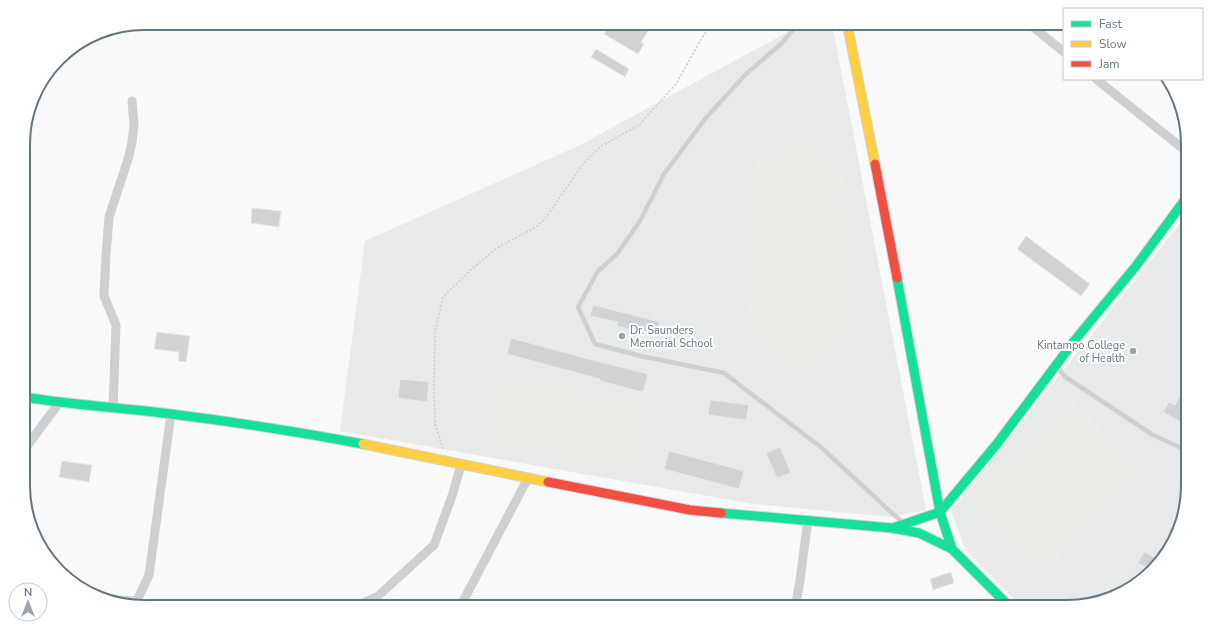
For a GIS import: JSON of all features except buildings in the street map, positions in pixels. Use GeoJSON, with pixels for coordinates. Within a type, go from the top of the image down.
{"type":"FeatureCollection","features":[{"type":"Feature","properties":{"kind":"street"},"geometry":{"type":"LineString","coordinates":[[847,30],[895,266],[940,512],[952,549]]}},
{"type":"Feature","properties":{"kind":"street"},"geometry":{"type":"LineString","coordinates":[[1037,30],[1063,51]]}},
{"type":"Feature","properties":{"kind":"street"},"geometry":{"type":"LineString","coordinates":[[1107,83],[1181,147]]}},
{"type":"Feature","properties":{"kind":"street"},"geometry":{"type":"LineString","coordinates":[[113,408],[116,325],[104,296],[106,263],[109,216],[129,156],[132,142],[134,124],[132,101]]}},
{"type":"Feature","properties":{"kind":"street"},"geometry":{"type":"LineString","coordinates":[[892,528],[940,512],[996,445],[1056,365],[1136,266],[1181,205]]}},
{"type":"Feature","properties":{"kind":"street"},"geometry":{"type":"LineString","coordinates":[[30,398],[59,403],[172,414],[321,436],[690,510],[892,528],[919,533],[952,549],[1000,600]]}},
{"type":"Feature","properties":{"kind":"street"},"geometry":{"type":"LineString","coordinates":[[30,442],[59,403]]}},
{"type":"Feature","properties":{"kind":"street"},"geometry":{"type":"LineString","coordinates":[[138,600],[149,576],[172,414]]}},
{"type":"Feature","properties":{"kind":"street"},"geometry":{"type":"LineString","coordinates":[[370,600],[377,597],[434,545],[452,496],[461,465]]}},
{"type":"Feature","properties":{"kind":"street"},"geometry":{"type":"LineString","coordinates":[[464,600],[528,478]]}},
{"type":"Feature","properties":{"kind":"street"},"geometry":{"type":"LineString","coordinates":[[796,600],[808,520]]}},
{"type":"Feature","properties":{"kind":"lane"},"geometry":{"type":"LineString","coordinates":[[793,30],[781,44],[746,74],[706,119],[664,174],[640,221],[617,254],[598,271],[578,307],[595,344],[640,356],[724,373],[822,448],[905,524]]}},
{"type":"Feature","properties":{"kind":"lane"},"geometry":{"type":"LineString","coordinates":[[1056,365],[1064,376],[1153,435],[1181,448]]}},
{"type":"Feature","properties":{"kind":"path"},"geometry":{"type":"LineString","coordinates":[[447,462],[435,424],[434,388],[435,332],[443,297],[473,268],[497,248],[536,227],[545,219],[582,165],[600,147],[639,126],[676,84],[708,30]]}},
{"type":"Feature","properties":{"kind":"shaded area","name":"Dr. Saunders Memorial School"},"geometry":{"type":"Polygon","coordinates":[[[791,30],[833,30],[926,510],[891,517],[753,504],[340,431],[365,241],[580,145],[791,30]]]}},
{"type":"Feature","properties":{"kind":"shaded area"},"geometry":{"type":"Polygon","coordinates":[[[791,147],[809,149],[825,157],[837,169],[845,185],[852,325],[843,342],[832,354],[818,361],[802,364],[787,362],[773,356],[760,345],[750,329],[744,189],[750,173],[760,160],[774,152],[791,147]]]}},
{"type":"Feature","properties":{"kind":"shaded area","name":"Kintampo College of Health"},"geometry":{"type":"Polygon","coordinates":[[[1181,223],[1180,501],[1175,523],[1162,549],[1153,561],[1130,581],[1104,594],[1074,600],[1015,600],[965,549],[951,511],[1181,223]]]}},
{"type":"Feature","properties":{"kind":"shaded area"},"geometry":{"type":"Polygon","coordinates":[[[500,377],[648,406],[635,473],[487,445],[500,377]]]}},
{"type":"Feature","properties":{"kind":"shaded area"},"geometry":{"type":"Polygon","coordinates":[[[1071,400],[1144,476],[1040,573],[968,498],[1071,400]]]}},
{"type":"Feature","properties":{"kind":"traffic: fast"},"geometry":{"type":"LineString","coordinates":[[893,528],[940,512],[996,445],[1075,340],[1136,266],[1181,205]]}},
{"type":"Feature","properties":{"kind":"traffic: fast"},"geometry":{"type":"LineString","coordinates":[[897,278],[940,512],[952,549]]}},
{"type":"Feature","properties":{"kind":"traffic: fast"},"geometry":{"type":"LineString","coordinates":[[30,398],[219,420],[363,444]]}},
{"type":"Feature","properties":{"kind":"traffic: fast"},"geometry":{"type":"LineString","coordinates":[[721,513],[892,528],[919,533],[952,549],[1003,600]]}},
{"type":"Feature","properties":{"kind":"traffic: slow"},"geometry":{"type":"LineString","coordinates":[[848,30],[875,164]]}},
{"type":"Feature","properties":{"kind":"traffic: slow"},"geometry":{"type":"LineString","coordinates":[[363,444],[548,482]]}},
{"type":"Feature","properties":{"kind":"traffic: jam"},"geometry":{"type":"LineString","coordinates":[[875,164],[897,278]]}},
{"type":"Feature","properties":{"kind":"traffic: jam"},"geometry":{"type":"LineString","coordinates":[[548,482],[690,510],[721,513]]}},
{"type":"Feature","properties":{"kind":"place","name":"Dr. Saunders Memorial School"},"geometry":{"type":"Point","coordinates":[622,336]}},
{"type":"Feature","properties":{"kind":"place","name":"Kintampo College of Health"},"geometry":{"type":"Point","coordinates":[1133,351]}}]}
